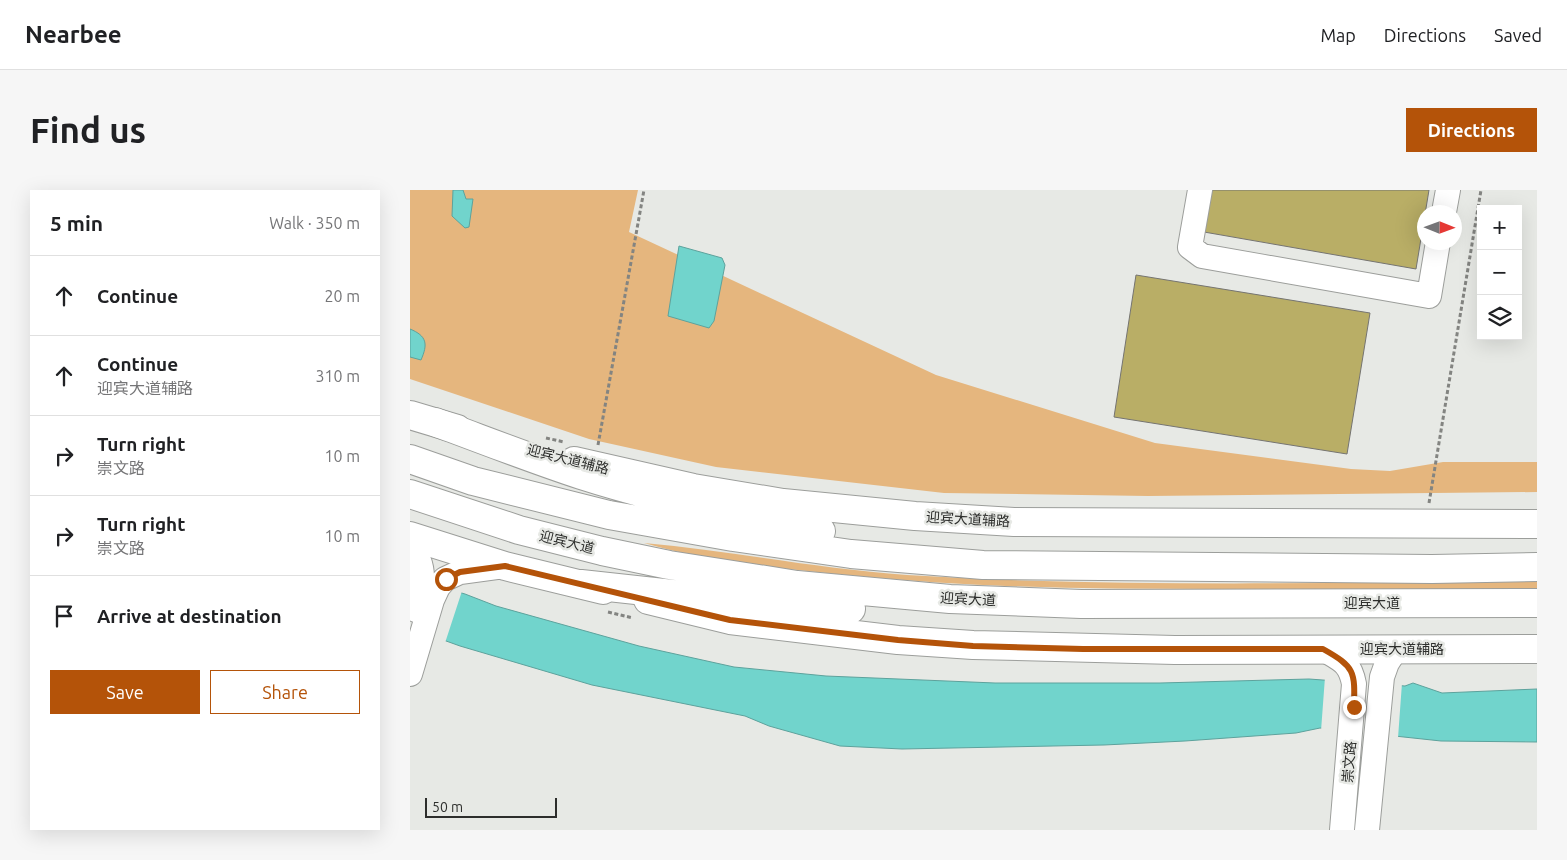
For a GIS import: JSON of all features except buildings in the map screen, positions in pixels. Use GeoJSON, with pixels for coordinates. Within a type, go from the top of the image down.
{"type":"FeatureCollection","features":[{"type":"Feature","properties":{"kind":"main road","name":"迎宾大道辅路"},"geometry":{"type":"LineString","coordinates":[[423,419],[546,454],[693,488],[782,503],[915,516],[1034,522],[1537,524]]}},
{"type":"Feature","properties":{"kind":"main road"},"geometry":{"type":"LineString","coordinates":[[423,419],[581,475],[660,498],[772,523],[873,540],[1013,551],[1125,567]]}},
{"type":"Feature","properties":{"kind":"main road"},"geometry":{"type":"LineString","coordinates":[[410,459],[473,481],[609,515],[733,537],[851,554],[983,565],[1432,569],[1537,567]]}},
{"type":"Feature","properties":{"kind":"main road","name":"迎宾大道"},"geometry":{"type":"LineString","coordinates":[[410,494],[519,530],[574,544],[669,565],[797,586],[950,599],[1081,604],[1537,603]]}},
{"type":"Feature","properties":{"kind":"main road","name":"迎宾大道辅路"},"geometry":{"type":"LineString","coordinates":[[410,536],[505,566],[730,620],[898,640],[973,646],[1083,649],[1537,649]]}},
{"type":"Feature","properties":{"kind":"main road"},"geometry":{"type":"LineString","coordinates":[[581,584],[700,597],[868,611],[1098,619],[1206,618],[1309,603]]}},
{"type":"Feature","properties":{"kind":"street"},"geometry":{"type":"LineString","coordinates":[[1200,190],[1190,247],[1202,256],[1429,296],[1437,250]]}},
{"type":"Feature","properties":{"kind":"street"},"geometry":{"type":"LineString","coordinates":[[1445,205],[1448,190]]}},
{"type":"Feature","properties":{"kind":"street"},"geometry":{"type":"LineString","coordinates":[[410,546],[419,561],[423,577],[422,591],[410,632]]}},
{"type":"Feature","properties":{"kind":"street"},"geometry":{"type":"LineString","coordinates":[[410,674],[438,586],[446,579],[460,572],[505,566]]}},
{"type":"Feature","properties":{"kind":"street","name":"崇文路"},"geometry":{"type":"LineString","coordinates":[[1323,649],[1342,660],[1352,670],[1354,684],[1342,830]]}},
{"type":"Feature","properties":{"kind":"street","name":"崇文路"},"geometry":{"type":"LineString","coordinates":[[1367,830],[1382,677],[1387,663],[1396,649]]}},
{"type":"Feature","properties":{"kind":"path"},"geometry":{"type":"LineString","coordinates":[[597,451],[644,190]]}},
{"type":"Feature","properties":{"kind":"path"},"geometry":{"type":"LineString","coordinates":[[1428,509],[1480,190]]}},
{"type":"Feature","properties":{"kind":"shaded area"},"geometry":{"type":"Polygon","coordinates":[[[410,190],[638,190],[629,232],[936,375],[1155,443],[1351,469],[1390,471],[1443,462],[1537,462],[1537,492],[1148,496],[944,493],[716,467],[589,439],[410,379],[410,190]]]}},
{"type":"Feature","properties":{"kind":"shaded area"},"geometry":{"type":"Polygon","coordinates":[[[644,543],[841,569],[907,575],[1064,582],[1143,583],[1537,582],[1537,589],[1127,589],[947,583],[803,571],[696,556],[644,543]]]}},
{"type":"Feature","properties":{"kind":"water"},"geometry":{"type":"Polygon","coordinates":[[[453,190],[463,190],[466,199],[473,199],[469,227],[465,228],[452,216],[453,190]]]}},
{"type":"Feature","properties":{"kind":"water"},"geometry":{"type":"Polygon","coordinates":[[[679,246],[722,258],[725,265],[714,321],[709,328],[668,316],[679,246]]]}},
{"type":"Feature","properties":{"kind":"water"},"geometry":{"type":"Polygon","coordinates":[[[410,329],[423,338],[425,349],[421,360],[410,357],[410,329]]]}},
{"type":"Feature","properties":{"kind":"water"},"geometry":{"type":"Polygon","coordinates":[[[410,578],[465,594],[496,606],[639,646],[734,667],[826,676],[995,683],[1160,683],[1309,679],[1405,686],[1413,683],[1442,693],[1537,689],[1537,742],[1441,741],[1320,728],[1296,733],[1104,745],[902,749],[840,746],[769,726],[745,716],[592,685],[460,646],[410,628],[410,578]]]}},
{"type":"Feature","properties":{"kind":"pier"},"geometry":{"type":"Polygon","coordinates":[[[410,576],[462,591],[445,643],[410,630],[410,576]]]}},
{"type":"Feature","properties":{"kind":"pier"},"geometry":{"type":"Polygon","coordinates":[[[1325,677],[1402,683],[1398,738],[1321,731],[1325,677]]]}},
{"type":"Feature","properties":{"kind":"route"},"geometry":{"type":"LineString","coordinates":[[446,579],[460,572],[505,566],[730,620],[802,630],[973,646],[1175,650],[1323,649],[1342,660],[1352,670],[1354,707]]}}]}
